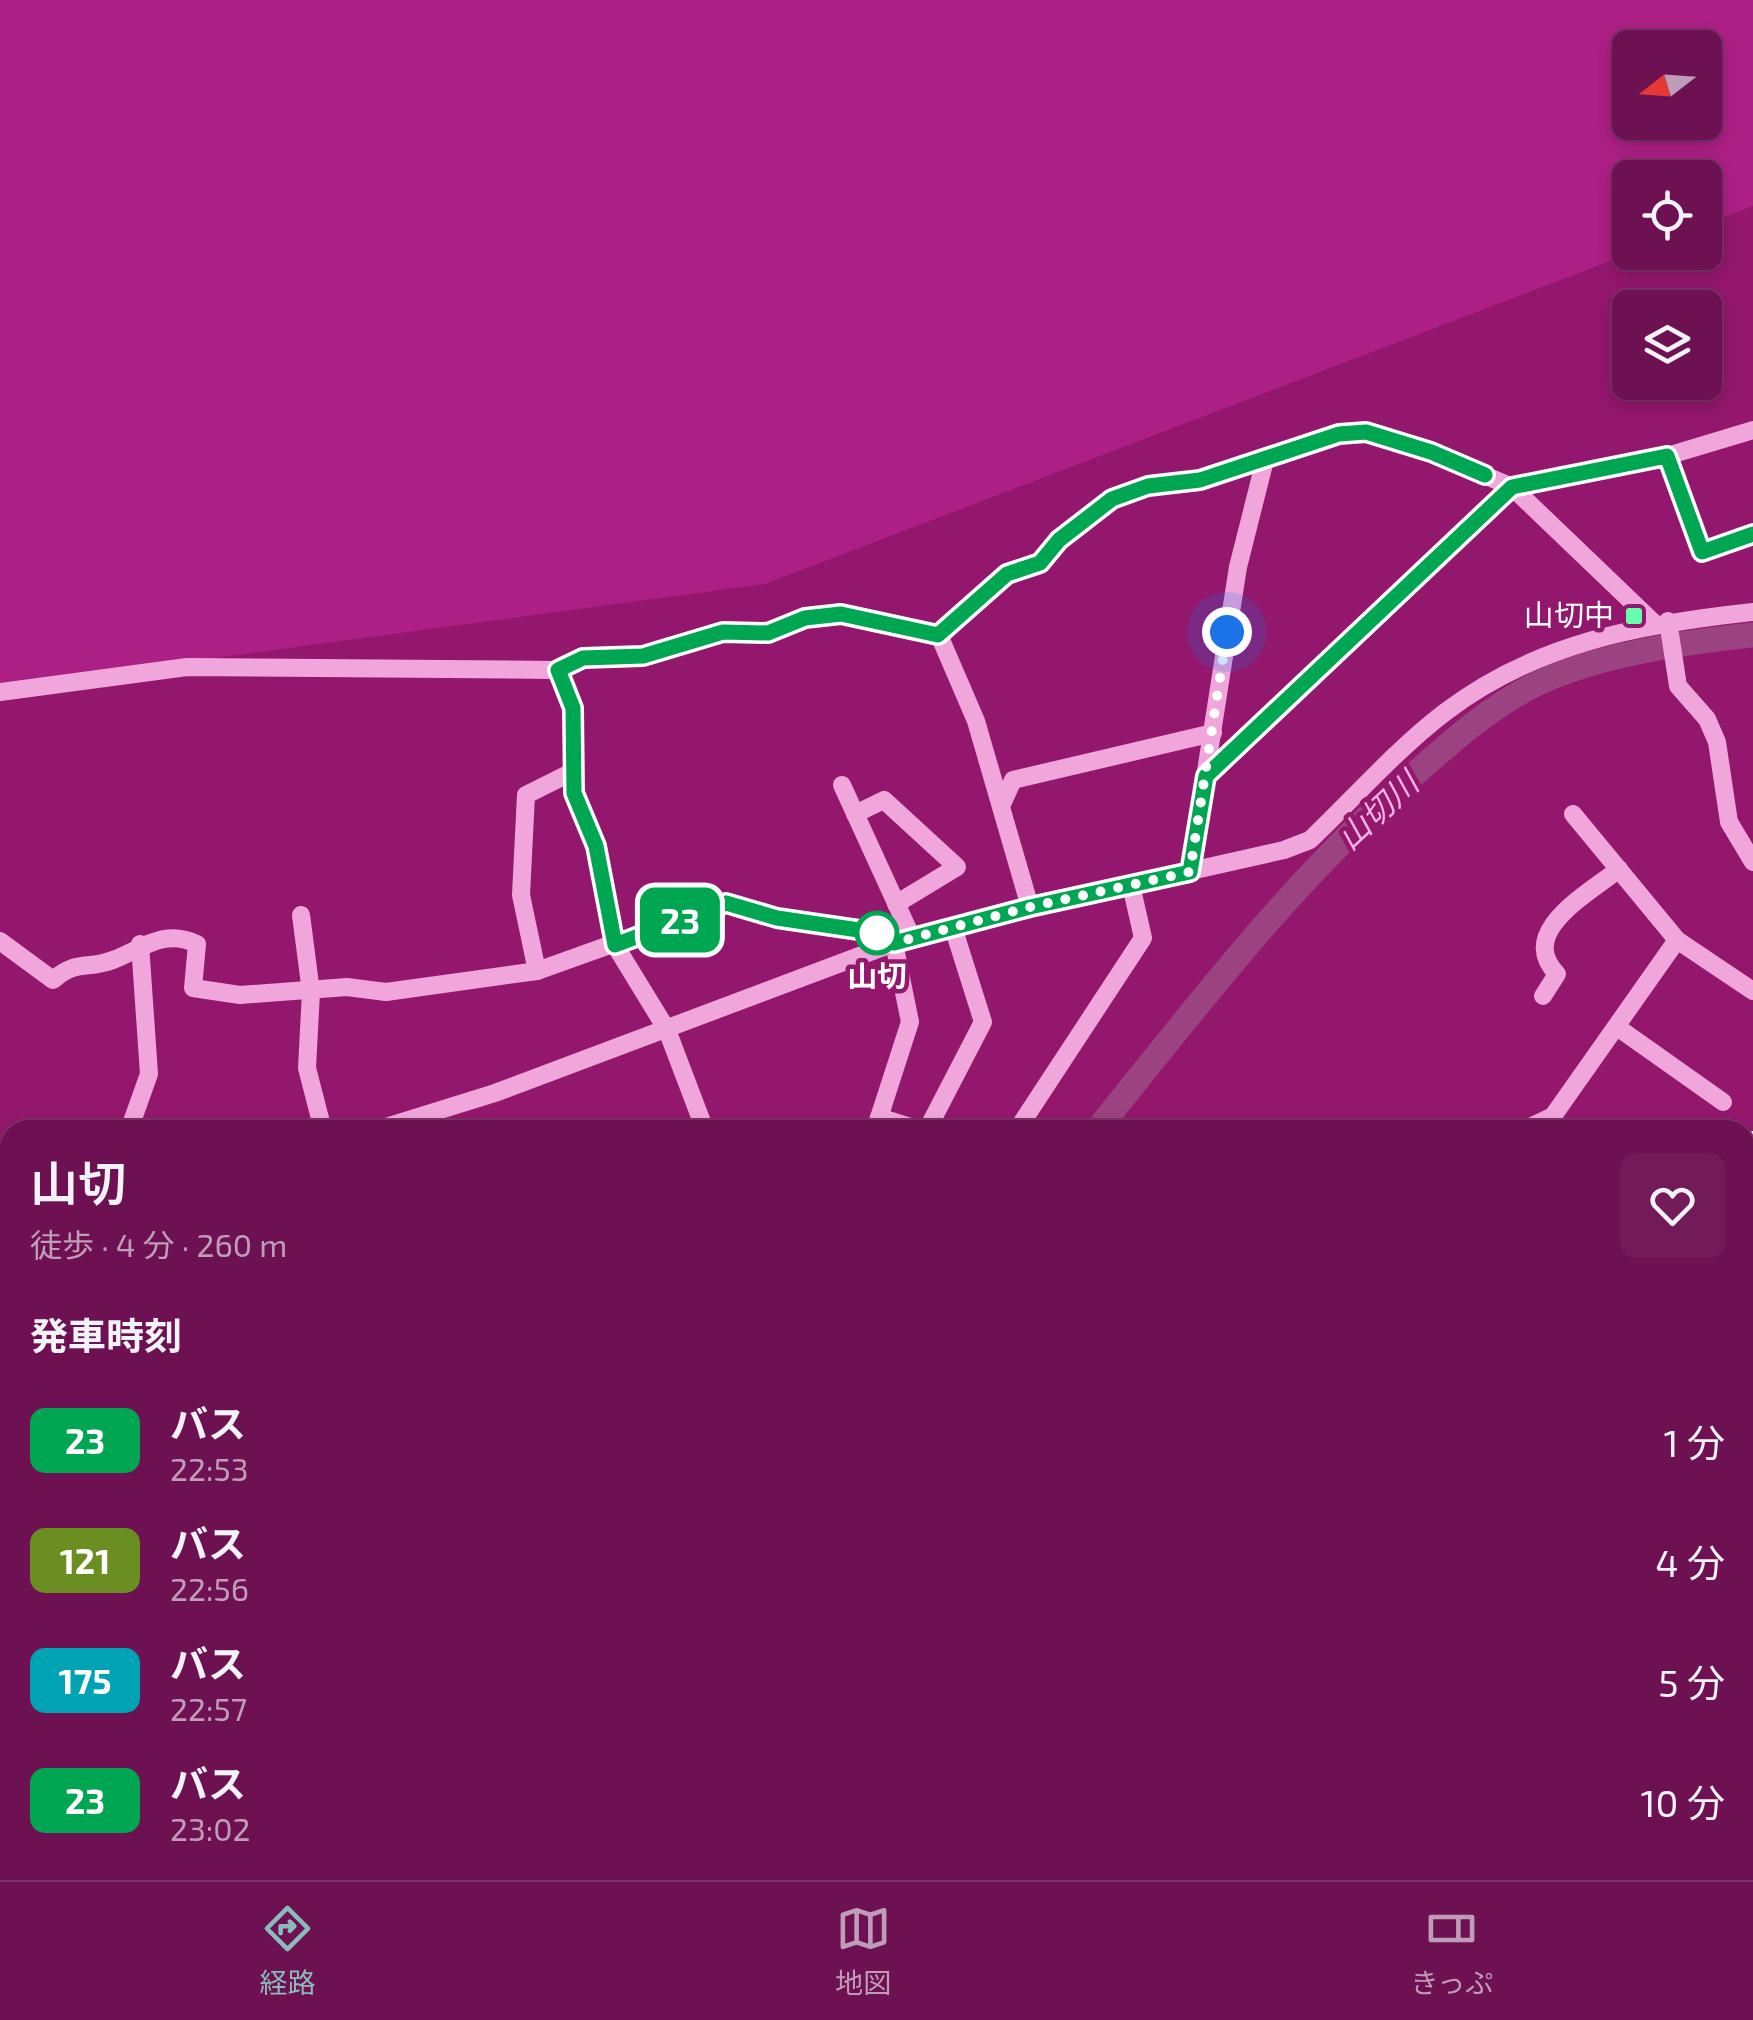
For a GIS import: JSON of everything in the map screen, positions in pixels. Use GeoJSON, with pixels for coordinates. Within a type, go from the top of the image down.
{"type":"FeatureCollection","features":[{"type":"Feature","properties":{"kind":"street"},"geometry":{"type":"LineString","coordinates":[[1206,776],[1512,487],[1667,456],[1753,430]]}},
{"type":"Feature","properties":{"kind":"street"},"geometry":{"type":"LineString","coordinates":[[938,635],[1007,574],[1040,563],[1059,540],[1112,499],[1148,486],[1200,480],[1339,434],[1366,432],[1431,452],[1512,487],[1663,626],[1678,686],[1712,730],[1729,822],[1753,862]]}},
{"type":"Feature","properties":{"kind":"street"},"geometry":{"type":"LineString","coordinates":[[1667,456],[1702,552],[1753,534]]}},
{"type":"Feature","properties":{"kind":"street"},"geometry":{"type":"LineString","coordinates":[[1190,872],[1238,568],[1265,460]]}},
{"type":"Feature","properties":{"kind":"street"},"geometry":{"type":"LineString","coordinates":[[408,1120],[495,1093],[903,941],[1310,840],[1442,714],[1494,679],[1552,652],[1663,626],[1753,612]]}},
{"type":"Feature","properties":{"kind":"street"},"geometry":{"type":"LineString","coordinates":[[0,692],[187,666],[558,670],[583,658],[643,656],[723,632],[768,633],[805,618],[841,614],[938,635]]}},
{"type":"Feature","properties":{"kind":"street"},"geometry":{"type":"LineString","coordinates":[[938,635],[976,721],[1030,907]]}},
{"type":"Feature","properties":{"kind":"street"},"geometry":{"type":"LineString","coordinates":[[558,670],[573,708],[574,793],[596,846],[615,945],[667,1030],[702,1120]]}},
{"type":"Feature","properties":{"kind":"street"},"geometry":{"type":"LineString","coordinates":[[1002,804],[1014,780],[1212,733]]}},
{"type":"Feature","properties":{"kind":"street"},"geometry":{"type":"LineString","coordinates":[[537,971],[521,895],[526,795],[572,772]]}},
{"type":"Feature","properties":{"kind":"street"},"geometry":{"type":"LineString","coordinates":[[842,785],[896,904],[903,941],[910,1022],[878,1120]]}},
{"type":"Feature","properties":{"kind":"street"},"geometry":{"type":"LineString","coordinates":[[855,814],[884,800],[957,867],[896,904]]}},
{"type":"Feature","properties":{"kind":"street"},"geometry":{"type":"LineString","coordinates":[[1573,814],[1677,940],[1753,990]]}},
{"type":"Feature","properties":{"kind":"street"},"geometry":{"type":"LineString","coordinates":[[1543,996],[1557,974],[1544,960],[1542,943],[1550,926],[1618,869]]}},
{"type":"Feature","properties":{"kind":"street"},"geometry":{"type":"LineString","coordinates":[[1023,1120],[1143,938],[1131,885]]}},
{"type":"Feature","properties":{"kind":"street"},"geometry":{"type":"LineString","coordinates":[[0,942],[53,980],[70,965],[100,964],[140,944],[166,938],[197,944],[194,988],[240,995],[347,987],[386,992],[537,971],[726,903],[777,918],[886,934],[903,941]]}},
{"type":"Feature","properties":{"kind":"street"},"geometry":{"type":"LineString","coordinates":[[301,915],[311,992],[307,1068],[320,1120]]}},
{"type":"Feature","properties":{"kind":"street"},"geometry":{"type":"LineString","coordinates":[[929,1120],[983,1022],[954,927]]}},
{"type":"Feature","properties":{"kind":"street"},"geometry":{"type":"LineString","coordinates":[[1544,1120],[1552,1116],[1677,940]]}},
{"type":"Feature","properties":{"kind":"street"},"geometry":{"type":"LineString","coordinates":[[133,1120],[149,1074],[140,944]]}},
{"type":"Feature","properties":{"kind":"street"},"geometry":{"type":"LineString","coordinates":[[1617,1027],[1723,1102]]}},
{"type":"Feature","properties":{"kind":"shaded area"},"geometry":{"type":"Polygon","coordinates":[[[0,0],[1753,0],[1753,206],[1722,218],[1722,160],[1612,160],[1612,260],[765,584],[0,687],[0,0]]]}},
{"type":"Feature","properties":{"kind":"waterway","name":"山切川"},"geometry":{"type":"LineString","coordinates":[[1105,1120],[1246,947],[1325,860],[1366,818],[1479,720],[1525,690],[1577,668],[1667,647],[1753,635]]}},
{"type":"Feature","properties":{"kind":"bus line","name":"23"},"geometry":{"type":"LineString","coordinates":[[1485,475],[1431,452],[1366,432],[1339,434],[1200,480],[1148,486],[1112,499],[1059,540],[1040,563],[1007,574],[938,635],[841,614],[805,618],[768,633],[723,632],[643,656],[583,658],[558,670],[573,708],[574,793],[596,846],[615,945],[726,903],[777,918],[886,934],[894,943],[1030,907],[1190,872],[1206,776],[1512,487],[1667,456],[1702,552],[1753,534]]}},
{"type":"Feature","properties":{"kind":"place","name":"山切中"},"geometry":{"type":"Point","coordinates":[1634,616]}},
{"type":"Feature","properties":{"kind":"place","name":"山切"},"geometry":{"type":"Point","coordinates":[877,933]}},
{"type":"Feature","properties":{"kind":"route"},"geometry":{"type":"LineString","coordinates":[[877,933],[886,934],[894,943],[1030,907],[1190,872],[1227,632]]}}]}
